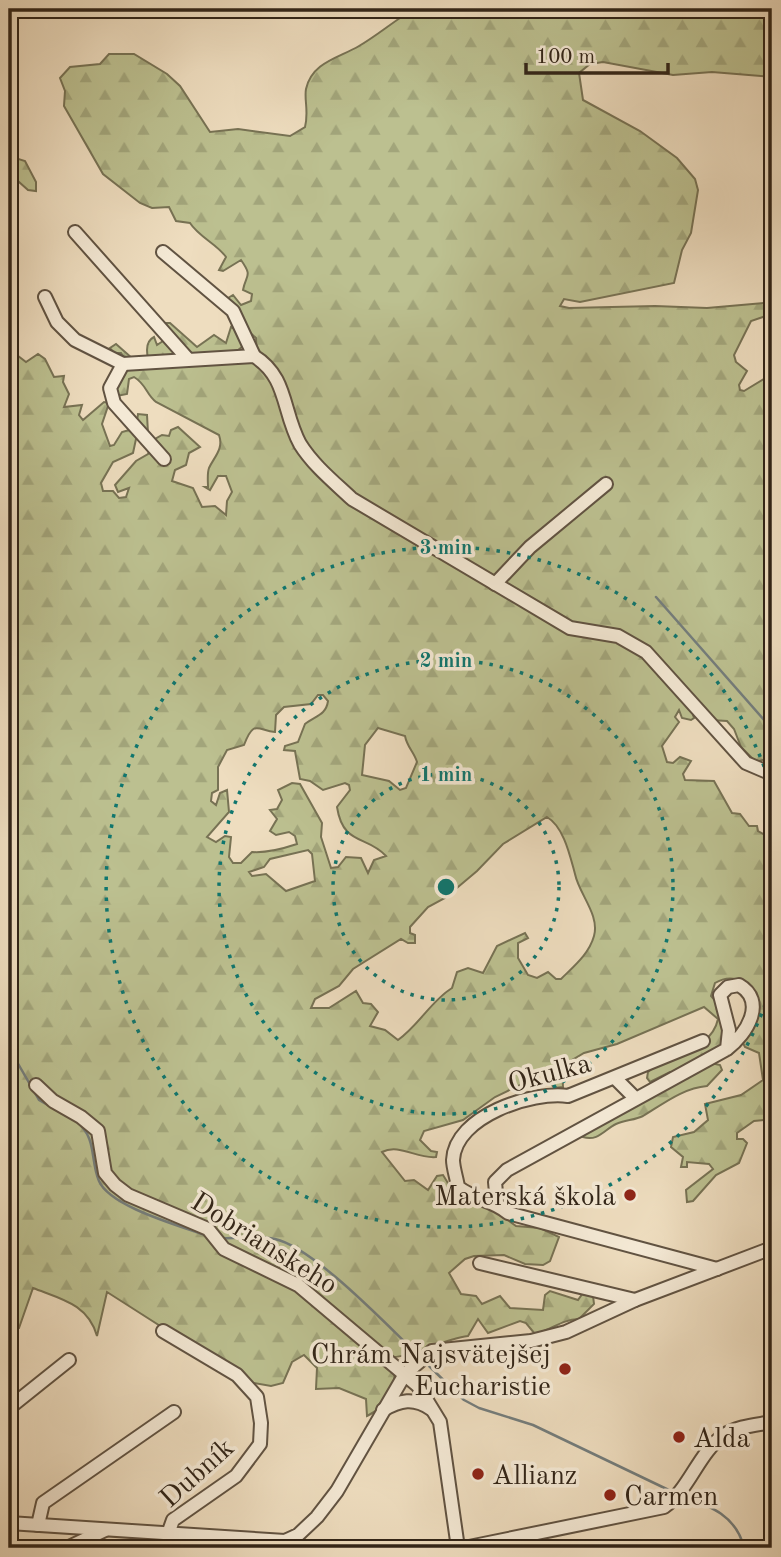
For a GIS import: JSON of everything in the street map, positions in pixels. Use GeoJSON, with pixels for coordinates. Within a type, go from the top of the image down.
{"type":"FeatureCollection","features":[{"type":"Feature","properties":{"kind":"street"},"geometry":{"type":"LineString","coordinates":[[75,232],[187,358]]}},
{"type":"Feature","properties":{"kind":"street"},"geometry":{"type":"LineString","coordinates":[[163,252],[233,312],[254,356],[270,366],[301,445],[324,473],[352,499],[570,628],[618,636],[646,652],[746,763],[772,774]]}},
{"type":"Feature","properties":{"kind":"street"},"geometry":{"type":"LineString","coordinates":[[45,297],[57,322],[75,340],[123,364],[254,356]]}},
{"type":"Feature","properties":{"kind":"street"},"geometry":{"type":"LineString","coordinates":[[123,364],[110,388],[114,403],[164,459]]}},
{"type":"Feature","properties":{"kind":"street"},"geometry":{"type":"LineString","coordinates":[[495,584],[530,547],[606,484]]}},
{"type":"Feature","properties":{"kind":"street"},"geometry":{"type":"LineString","coordinates":[[738,985],[747,989],[754,1004],[750,1021],[741,1039],[727,1049],[729,1030],[720,995],[728,987],[738,985]]}},
{"type":"Feature","properties":{"kind":"street","name":"Okulka"},"geometry":{"type":"LineString","coordinates":[[703,1041],[616,1079],[568,1096],[550,1094],[525,1099],[483,1118],[463,1133],[453,1159],[458,1187],[473,1198],[497,1203],[509,1213],[717,1269]]}},
{"type":"Feature","properties":{"kind":"street","name":"Okulka"},"geometry":{"type":"LineString","coordinates":[[497,1203],[495,1182],[507,1170],[727,1049]]}},
{"type":"Feature","properties":{"kind":"street"},"geometry":{"type":"LineString","coordinates":[[616,1079],[635,1098]]}},
{"type":"Feature","properties":{"kind":"street","name":"Dobrianskeho"},"geometry":{"type":"LineString","coordinates":[[36,1085],[53,1101],[81,1117],[98,1131],[105,1173],[115,1185],[128,1195],[210,1232],[219,1244],[248,1262],[273,1271],[298,1285],[405,1374],[437,1414],[447,1455],[458,1548]]}},
{"type":"Feature","properties":{"kind":"street"},"geometry":{"type":"LineString","coordinates":[[272,1548],[298,1535],[317,1517],[337,1492],[380,1412],[405,1374],[429,1353],[467,1346],[531,1340],[566,1332],[635,1300],[772,1248]]}},
{"type":"Feature","properties":{"kind":"street"},"geometry":{"type":"LineString","coordinates":[[672,1255],[684,1281]]}},
{"type":"Feature","properties":{"kind":"street"},"geometry":{"type":"LineString","coordinates":[[480,1263],[635,1300]]}},
{"type":"Feature","properties":{"kind":"street"},"geometry":{"type":"LineString","coordinates":[[602,1291],[608,1312]]}},
{"type":"Feature","properties":{"kind":"street","name":"Dubník"},"geometry":{"type":"LineString","coordinates":[[163,1331],[237,1375],[257,1397],[261,1423],[260,1444],[236,1476],[173,1520],[167,1534]]}},
{"type":"Feature","properties":{"kind":"street"},"geometry":{"type":"LineString","coordinates":[[9,1408],[69,1360]]}},
{"type":"Feature","properties":{"kind":"street"},"geometry":{"type":"LineString","coordinates":[[380,1412],[396,1402],[412,1400],[437,1414]]}},
{"type":"Feature","properties":{"kind":"street"},"geometry":{"type":"LineString","coordinates":[[38,1525],[43,1503],[174,1412]]}},
{"type":"Feature","properties":{"kind":"street"},"geometry":{"type":"LineString","coordinates":[[464,1548],[636,1515],[664,1507],[681,1493],[711,1448],[723,1436],[734,1430],[772,1422]]}},
{"type":"Feature","properties":{"kind":"street","name":"Dubník"},"geometry":{"type":"LineString","coordinates":[[9,1523],[167,1534],[252,1544],[285,1541]]}},
{"type":"Feature","properties":{"kind":"street","name":"Dubník"},"geometry":{"type":"LineString","coordinates":[[67,1548],[106,1530]]}},
{"type":"Feature","properties":{"kind":"green space"},"geometry":{"type":"Polygon","coordinates":[[[414,9],[772,9],[772,77],[712,72],[673,75],[603,62],[590,64],[579,73],[583,100],[640,131],[677,158],[695,179],[698,190],[691,233],[682,250],[674,283],[580,302],[564,299],[560,306],[707,308],[765,303],[772,306],[772,314],[751,321],[734,355],[736,362],[747,371],[739,385],[740,390],[744,391],[772,374],[772,757],[756,762],[741,747],[734,729],[727,721],[710,720],[701,705],[692,711],[694,718],[691,720],[682,718],[679,710],[675,717],[679,722],[662,746],[667,762],[673,763],[680,757],[691,761],[683,774],[685,780],[714,781],[732,813],[740,814],[749,826],[757,826],[758,831],[772,839],[772,1119],[754,1121],[737,1133],[737,1139],[743,1139],[747,1143],[739,1163],[716,1175],[693,1201],[687,1202],[686,1190],[713,1169],[709,1164],[687,1162],[687,1167],[681,1167],[683,1157],[671,1147],[673,1137],[694,1132],[708,1120],[705,1104],[741,1095],[763,1080],[759,1053],[745,1047],[743,1043],[754,993],[742,981],[726,979],[715,983],[711,996],[720,1006],[731,1033],[711,1063],[720,1065],[722,1070],[707,1086],[681,1093],[643,1116],[616,1124],[593,1138],[583,1137],[583,1131],[679,1073],[670,1072],[650,1082],[647,1078],[648,1072],[657,1065],[699,1045],[714,1030],[718,1019],[704,1007],[617,1044],[584,1053],[562,1066],[563,1087],[554,1088],[543,1072],[537,1073],[531,1085],[520,1085],[495,1097],[463,1120],[424,1131],[420,1140],[431,1151],[437,1152],[436,1157],[395,1149],[382,1152],[405,1181],[414,1180],[428,1190],[437,1176],[443,1175],[456,1196],[490,1207],[516,1226],[540,1228],[559,1237],[550,1261],[543,1265],[525,1264],[504,1255],[465,1259],[449,1273],[461,1294],[476,1296],[482,1304],[500,1296],[510,1308],[543,1310],[545,1295],[550,1291],[578,1300],[583,1293],[593,1296],[594,1304],[579,1319],[535,1334],[526,1323],[520,1321],[488,1333],[478,1319],[468,1336],[392,1357],[395,1375],[392,1391],[376,1411],[367,1416],[366,1399],[339,1388],[316,1389],[317,1368],[304,1355],[292,1362],[283,1383],[271,1386],[248,1382],[107,1292],[97,1336],[87,1317],[72,1304],[33,1288],[19,1328],[9,1327],[9,349],[26,362],[38,354],[45,359],[54,377],[64,376],[63,382],[69,394],[64,407],[82,405],[79,415],[83,420],[104,402],[109,403],[102,424],[110,446],[114,445],[122,432],[136,428],[138,414],[147,415],[148,433],[136,439],[133,453],[113,462],[101,483],[103,491],[113,491],[119,498],[126,497],[129,488],[118,492],[115,485],[136,461],[148,454],[155,439],[162,435],[169,436],[171,430],[178,427],[200,447],[189,453],[186,465],[175,470],[172,481],[193,488],[202,507],[215,506],[226,515],[227,501],[232,492],[226,476],[218,476],[210,490],[205,487],[208,487],[209,468],[219,449],[219,435],[156,402],[134,377],[129,379],[127,394],[112,397],[125,359],[121,353],[114,353],[110,348],[116,344],[133,359],[148,358],[148,343],[154,337],[157,345],[163,341],[166,323],[170,323],[197,347],[214,335],[226,343],[231,327],[237,330],[243,346],[237,351],[224,353],[257,363],[256,338],[245,328],[228,298],[233,295],[241,305],[251,301],[252,294],[243,290],[247,270],[241,260],[223,271],[219,270],[226,257],[190,223],[176,221],[169,207],[152,208],[140,203],[103,174],[64,106],[65,91],[60,78],[70,67],[100,64],[109,54],[134,54],[167,74],[180,86],[210,132],[238,129],[290,136],[305,127],[306,89],[314,73],[327,62],[366,42],[414,9]],[[318,695],[311,704],[284,707],[276,715],[275,732],[253,729],[244,745],[227,750],[218,767],[218,790],[212,793],[211,801],[216,805],[220,793],[227,790],[229,812],[207,837],[216,842],[225,836],[231,837],[229,857],[233,863],[241,863],[252,852],[281,849],[297,844],[295,836],[289,832],[276,835],[270,831],[277,819],[270,810],[277,809],[282,800],[278,790],[292,783],[300,784],[322,823],[321,837],[331,868],[338,867],[346,857],[361,858],[368,873],[374,860],[386,856],[379,849],[350,834],[340,819],[337,807],[350,790],[349,785],[345,783],[323,790],[310,781],[300,779],[295,751],[284,750],[285,746],[298,742],[305,724],[322,713],[328,701],[323,695],[318,695]],[[378,728],[365,745],[362,775],[389,781],[400,790],[406,788],[417,762],[405,736],[378,728]],[[547,817],[503,844],[445,898],[428,907],[410,927],[410,933],[415,935],[415,943],[401,939],[353,969],[339,986],[315,999],[311,1008],[329,1008],[356,991],[363,1003],[371,1004],[378,1012],[370,1026],[385,1030],[398,1040],[452,988],[457,972],[468,968],[483,973],[497,946],[525,933],[528,938],[518,943],[518,958],[528,975],[537,978],[548,972],[556,979],[561,979],[589,948],[595,928],[592,912],[577,882],[566,842],[558,828],[547,817]],[[308,850],[270,859],[264,867],[249,872],[252,876],[266,874],[286,891],[315,881],[312,854],[308,850]]]}},
{"type":"Feature","properties":{"kind":"green space"},"geometry":{"type":"Polygon","coordinates":[[[9,148],[15,158],[25,161],[36,182],[36,191],[28,190],[9,173],[9,148]]]}},
{"type":"Feature","properties":{"kind":"waterway"},"geometry":{"type":"LineString","coordinates":[[656,597],[772,729]]}},
{"type":"Feature","properties":{"kind":"waterway"},"geometry":{"type":"LineString","coordinates":[[9,1048],[39,1100],[72,1119]]}},
{"type":"Feature","properties":{"kind":"waterway"},"geometry":{"type":"LineString","coordinates":[[77,1122],[88,1135],[96,1173],[106,1190],[117,1199],[148,1215],[208,1236]]}},
{"type":"Feature","properties":{"kind":"waterway"},"geometry":{"type":"LineString","coordinates":[[221,1238],[268,1238],[290,1245],[346,1286],[412,1349]]}},
{"type":"Feature","properties":{"kind":"waterway"},"geometry":{"type":"LineString","coordinates":[[429,1366],[464,1400],[479,1408],[533,1425],[675,1493]]}},
{"type":"Feature","properties":{"kind":"waterway"},"geometry":{"type":"LineString","coordinates":[[681,1495],[712,1508],[729,1520],[744,1548]]}},
{"type":"Feature","properties":{"kind":"place","name":"Materská škola"},"geometry":{"type":"Point","coordinates":[630,1195]}},
{"type":"Feature","properties":{"kind":"place","name":"Chrám Najsvätejšej Eucharistie"},"geometry":{"type":"Point","coordinates":[565,1369]}},
{"type":"Feature","properties":{"kind":"place","name":"Alda"},"geometry":{"type":"Point","coordinates":[679,1437]}},
{"type":"Feature","properties":{"kind":"place","name":"Allianz"},"geometry":{"type":"Point","coordinates":[478,1474]}},
{"type":"Feature","properties":{"kind":"place","name":"Carmen"},"geometry":{"type":"Point","coordinates":[610,1495]}}]}
